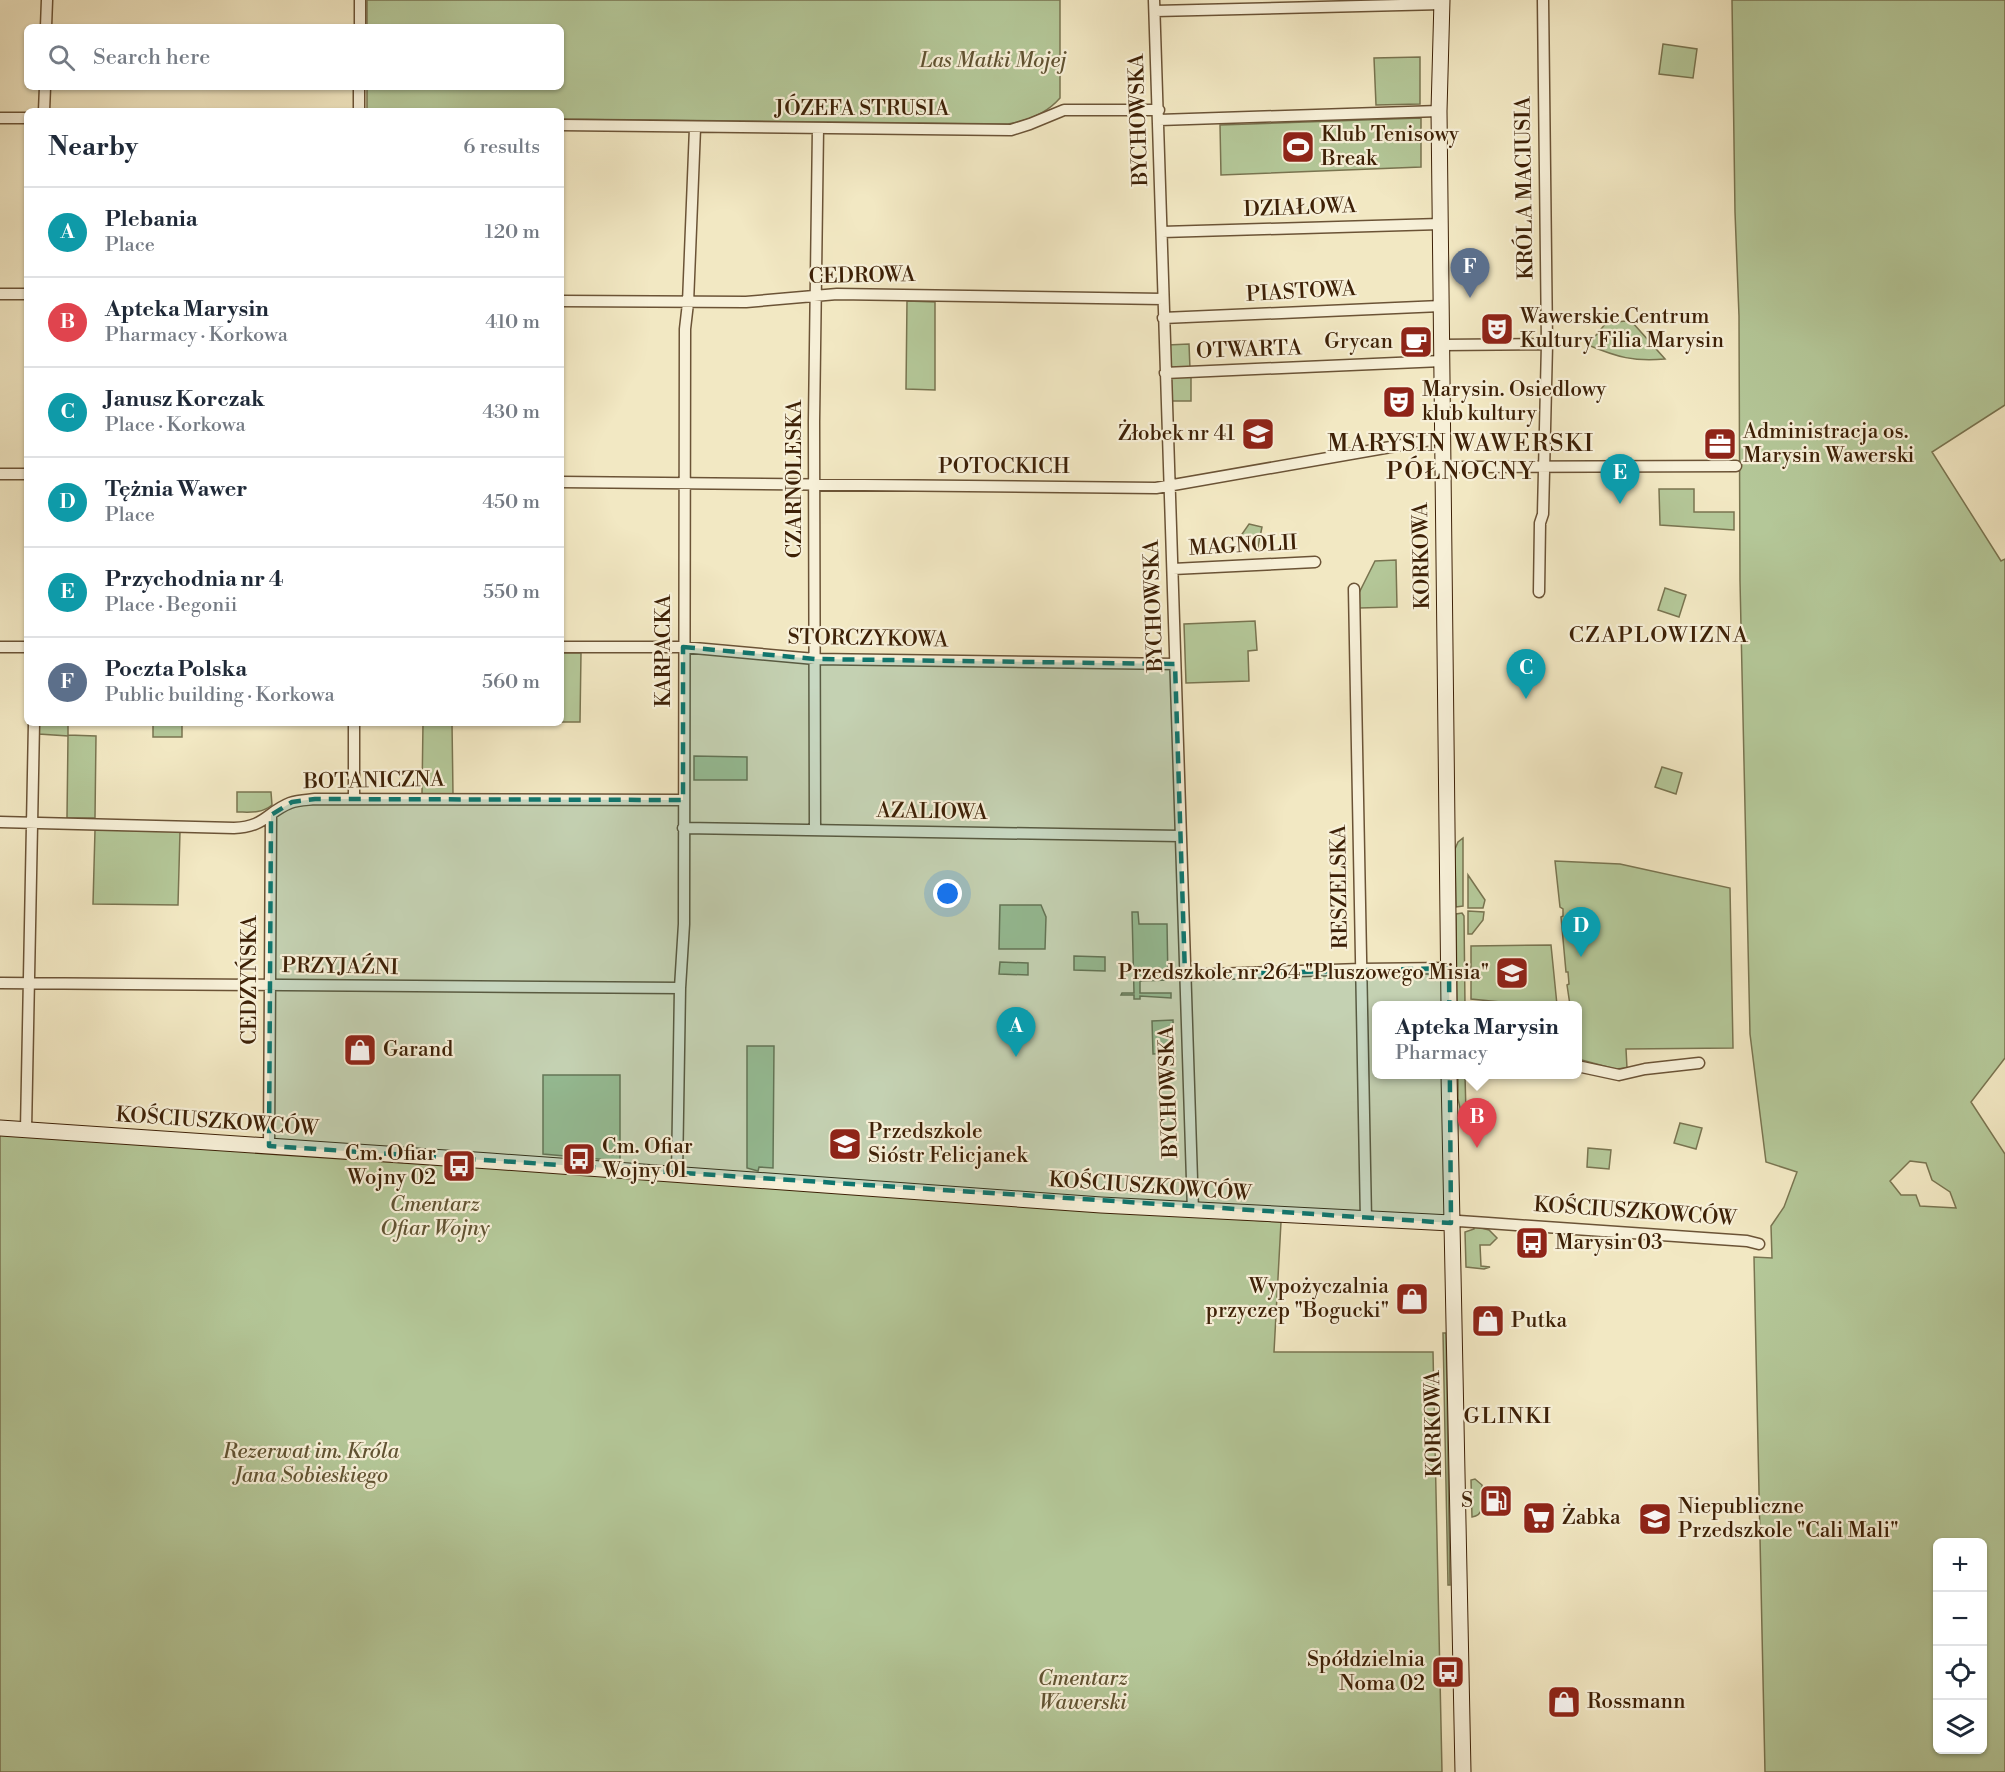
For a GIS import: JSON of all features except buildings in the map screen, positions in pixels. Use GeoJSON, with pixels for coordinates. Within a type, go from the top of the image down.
{"type":"FeatureCollection","features":[{"type":"Feature","properties":{"kind":"street"},"geometry":{"type":"LineString","coordinates":[[46,24],[47,0]]}},
{"type":"Feature","properties":{"kind":"street"},"geometry":{"type":"LineString","coordinates":[[360,0],[360,24]]}},
{"type":"Feature","properties":{"kind":"street","name":"KRÓLA MACIUSIA"},"geometry":{"type":"LineString","coordinates":[[1539,592],[1546,344],[1543,0]]}},
{"type":"Feature","properties":{"kind":"street"},"geometry":{"type":"LineString","coordinates":[[1155,5],[1438,2]]}},
{"type":"Feature","properties":{"kind":"street","name":"KORKOWA"},"geometry":{"type":"LineString","coordinates":[[1438,2],[1449,1001]]}},
{"type":"Feature","properties":{"kind":"street","name":"BYCHOWSKA"},"geometry":{"type":"LineString","coordinates":[[1155,5],[1163,318],[1193,1211]]}},
{"type":"Feature","properties":{"kind":"street"},"geometry":{"type":"LineString","coordinates":[[44,108],[45,90]]}},
{"type":"Feature","properties":{"kind":"street"},"geometry":{"type":"LineString","coordinates":[[359,108],[360,90]]}},
{"type":"Feature","properties":{"kind":"street","name":"JÓZEFA STRUSIA"},"geometry":{"type":"LineString","coordinates":[[564,125],[1011,130],[1064,110],[1159,115],[1439,111]]}},
{"type":"Feature","properties":{"kind":"street"},"geometry":{"type":"LineString","coordinates":[[0,117],[24,118]]}},
{"type":"Feature","properties":{"kind":"street","name":"KARPACKA"},"geometry":{"type":"LineString","coordinates":[[677,1175],[680,988],[684,924],[685,329],[695,128]]}},
{"type":"Feature","properties":{"kind":"street","name":"CZARNOLESKA"},"geometry":{"type":"LineString","coordinates":[[815,830],[814,484],[818,128]]}},
{"type":"Feature","properties":{"kind":"street","name":"DZIAŁOWA"},"geometry":{"type":"LineString","coordinates":[[1162,232],[1440,224]]}},
{"type":"Feature","properties":{"kind":"street"},"geometry":{"type":"LineString","coordinates":[[0,294],[24,294]]}},
{"type":"Feature","properties":{"kind":"street","name":"CEDROWA"},"geometry":{"type":"LineString","coordinates":[[564,301],[746,302],[816,295],[1163,299]]}},
{"type":"Feature","properties":{"kind":"street","name":"PIASTOWA"},"geometry":{"type":"LineString","coordinates":[[1163,318],[1441,306]]}},
{"type":"Feature","properties":{"kind":"street"},"geometry":{"type":"LineString","coordinates":[[1442,345],[1546,344]]}},
{"type":"Feature","properties":{"kind":"street","name":"OTWARTA"},"geometry":{"type":"LineString","coordinates":[[1165,373],[1442,361]]}},
{"type":"Feature","properties":{"kind":"street","name":"POTOCKICH"},"geometry":{"type":"LineString","coordinates":[[564,482],[1170,487],[1442,438]]}},
{"type":"Feature","properties":{"kind":"street"},"geometry":{"type":"LineString","coordinates":[[1459,467],[1736,466]]}},
{"type":"Feature","properties":{"kind":"street"},"geometry":{"type":"LineString","coordinates":[[0,474],[24,474]]}},
{"type":"Feature","properties":{"kind":"street","name":"MAGNOLII"},"geometry":{"type":"LineString","coordinates":[[1173,569],[1315,562]]}},
{"type":"Feature","properties":{"kind":"street","name":"RESZELSKA"},"geometry":{"type":"LineString","coordinates":[[1354,589],[1366,1220]]}},
{"type":"Feature","properties":{"kind":"street"},"geometry":{"type":"LineString","coordinates":[[0,647],[24,647]]}},
{"type":"Feature","properties":{"kind":"street","name":"STORCZYKOWA"},"geometry":{"type":"LineString","coordinates":[[564,647],[683,647],[815,659],[1175,664]]}},
{"type":"Feature","properties":{"kind":"street"},"geometry":{"type":"LineString","coordinates":[[26,1130],[34,726]]}},
{"type":"Feature","properties":{"kind":"street"},"geometry":{"type":"LineString","coordinates":[[354,726],[354,799]]}},
{"type":"Feature","properties":{"kind":"street","name":"BOTANICZNA"},"geometry":{"type":"LineString","coordinates":[[0,822],[246,828],[259,823],[292,802],[315,800],[683,800]]}},
{"type":"Feature","properties":{"kind":"street","name":"CEDZYŃSKA"},"geometry":{"type":"LineString","coordinates":[[269,1146],[271,815]]}},
{"type":"Feature","properties":{"kind":"street","name":"AZALIOWA"},"geometry":{"type":"LineString","coordinates":[[683,828],[1180,836]]}},
{"type":"Feature","properties":{"kind":"street"},"geometry":{"type":"LineString","coordinates":[[1185,975],[1449,968]]}},
{"type":"Feature","properties":{"kind":"street","name":"PRZYJAŹNI"},"geometry":{"type":"LineString","coordinates":[[0,982],[680,988]]}},
{"type":"Feature","properties":{"kind":"street"},"geometry":{"type":"LineString","coordinates":[[1582,1067],[1619,1075],[1644,1069],[1699,1063]]}},
{"type":"Feature","properties":{"kind":"street","name":"KORKOWA"},"geometry":{"type":"LineString","coordinates":[[1449,1079],[1463,1772]]}},
{"type":"Feature","properties":{"kind":"street","name":"KOŚCIUSZKOWCÓW"},"geometry":{"type":"LineString","coordinates":[[0,1128],[1193,1211],[1366,1220],[1451,1223],[1459,1221],[1742,1240],[1759,1244]]}},
{"type":"Feature","properties":{"kind":"highlighted area"},"geometry":{"type":"Polygon","coordinates":[[[683,647],[815,659],[1175,664],[1185,975],[1449,968],[1451,1223],[269,1146],[271,815],[292,802],[315,799],[683,800],[683,647]]]}},
{"type":"Feature","properties":{"kind":"green space","name":"Las Matki Mojej"},"geometry":{"type":"Polygon","coordinates":[[[367,0],[1060,0],[1060,98],[1049,108],[1036,115],[1008,124],[564,119],[564,108],[367,108],[367,90],[564,90],[564,24],[367,24],[367,0]]]}},
{"type":"Feature","properties":{"kind":"green space"},"geometry":{"type":"Polygon","coordinates":[[[1732,0],[2005,0],[2005,405],[1932,452],[2001,561],[2005,559],[2005,1058],[1971,1102],[2005,1154],[2005,1772],[1765,1772],[1754,1257],[1772,1258],[1771,1226],[1784,1207],[1797,1172],[1766,1162],[1750,1034],[1740,581],[1739,316],[1732,0]],[[1910,1161],[1890,1181],[1901,1195],[1916,1195],[1920,1206],[1956,1208],[1950,1192],[1932,1180],[1926,1163],[1910,1161]]]}},
{"type":"Feature","properties":{"kind":"green space"},"geometry":{"type":"Polygon","coordinates":[[[1663,44],[1697,49],[1693,78],[1659,74],[1663,44]]]}},
{"type":"Feature","properties":{"kind":"green space"},"geometry":{"type":"Polygon","coordinates":[[[1420,57],[1420,104],[1376,105],[1374,58],[1420,57]]]}},
{"type":"Feature","properties":{"kind":"green space","name":"Klub Tenisowy Break"},"geometry":{"type":"Polygon","coordinates":[[[1421,118],[1421,167],[1221,175],[1220,125],[1421,118]]]}},
{"type":"Feature","properties":{"kind":"green space"},"geometry":{"type":"Polygon","coordinates":[[[907,301],[935,302],[935,390],[906,389],[907,301]]]}},
{"type":"Feature","properties":{"kind":"green space"},"geometry":{"type":"Polygon","coordinates":[[[1632,322],[1665,359],[1626,358],[1588,345],[1606,323],[1632,322]]]}},
{"type":"Feature","properties":{"kind":"green space"},"geometry":{"type":"Polygon","coordinates":[[[1189,344],[1190,369],[1170,370],[1167,345],[1189,344]]]}},
{"type":"Feature","properties":{"kind":"green space"},"geometry":{"type":"Polygon","coordinates":[[[1191,375],[1191,401],[1168,401],[1168,381],[1173,376],[1191,375]]]}},
{"type":"Feature","properties":{"kind":"green space"},"geometry":{"type":"Polygon","coordinates":[[[1659,489],[1694,489],[1694,512],[1734,512],[1734,530],[1660,525],[1659,489]]]}},
{"type":"Feature","properties":{"kind":"green space"},"geometry":{"type":"Polygon","coordinates":[[[1249,524],[1262,527],[1258,547],[1240,541],[1240,537],[1249,524]]]}},
{"type":"Feature","properties":{"kind":"green space"},"geometry":{"type":"Polygon","coordinates":[[[1396,560],[1397,607],[1359,608],[1359,593],[1375,561],[1396,560]]]}},
{"type":"Feature","properties":{"kind":"green space"},"geometry":{"type":"Polygon","coordinates":[[[1665,588],[1686,595],[1679,617],[1658,610],[1665,588]]]}},
{"type":"Feature","properties":{"kind":"green space"},"geometry":{"type":"Polygon","coordinates":[[[1255,621],[1257,650],[1248,651],[1249,681],[1186,683],[1184,624],[1255,621]]]}},
{"type":"Feature","properties":{"kind":"green space"},"geometry":{"type":"Polygon","coordinates":[[[564,653],[581,653],[580,722],[564,722],[564,653]]]}},
{"type":"Feature","properties":{"kind":"green space"},"geometry":{"type":"Polygon","coordinates":[[[39,726],[68,726],[68,735],[96,736],[95,818],[67,818],[68,736],[39,734],[39,726]]]}},
{"type":"Feature","properties":{"kind":"green space"},"geometry":{"type":"Polygon","coordinates":[[[153,726],[182,726],[182,737],[153,737],[153,726]]]}},
{"type":"Feature","properties":{"kind":"green space"},"geometry":{"type":"Polygon","coordinates":[[[423,726],[452,726],[453,794],[422,794],[423,726]]]}},
{"type":"Feature","properties":{"kind":"green space"},"geometry":{"type":"Polygon","coordinates":[[[694,756],[747,757],[747,780],[694,780],[694,756]]]}},
{"type":"Feature","properties":{"kind":"green space"},"geometry":{"type":"Polygon","coordinates":[[[1662,767],[1682,773],[1676,794],[1655,787],[1662,767]]]}},
{"type":"Feature","properties":{"kind":"green space"},"geometry":{"type":"Polygon","coordinates":[[[237,792],[271,792],[272,805],[259,811],[237,812],[237,792]]]}},
{"type":"Feature","properties":{"kind":"green space"},"geometry":{"type":"Polygon","coordinates":[[[95,830],[180,831],[178,905],[93,904],[95,830]]]}},
{"type":"Feature","properties":{"kind":"green space"},"geometry":{"type":"Polygon","coordinates":[[[1463,838],[1463,906],[1456,907],[1455,849],[1463,838]]]}},
{"type":"Feature","properties":{"kind":"green space"},"geometry":{"type":"Polygon","coordinates":[[[1555,861],[1620,864],[1730,888],[1733,1048],[1626,1049],[1627,1068],[1615,1069],[1582,1060],[1582,1001],[1569,1001],[1561,917],[1563,909],[1560,907],[1555,861]]]}},
{"type":"Feature","properties":{"kind":"green space"},"geometry":{"type":"Polygon","coordinates":[[[1468,875],[1485,900],[1483,908],[1468,908],[1468,875]]]}},
{"type":"Feature","properties":{"kind":"green space"},"geometry":{"type":"Polygon","coordinates":[[[1000,905],[1041,905],[1046,917],[1045,949],[999,949],[1000,905]]]}},
{"type":"Feature","properties":{"kind":"green space"},"geometry":{"type":"Polygon","coordinates":[[[1468,911],[1484,912],[1483,920],[1472,934],[1468,934],[1468,911]]]}},
{"type":"Feature","properties":{"kind":"green space"},"geometry":{"type":"Polygon","coordinates":[[[1132,912],[1138,912],[1139,924],[1167,924],[1168,980],[1140,981],[1140,993],[1171,993],[1171,998],[1140,996],[1140,999],[1134,999],[1134,995],[1121,995],[1122,993],[1134,993],[1132,912]]]}},
{"type":"Feature","properties":{"kind":"green space"},"geometry":{"type":"Polygon","coordinates":[[[1462,913],[1464,916],[1465,1001],[1457,1001],[1456,914],[1462,913]]]}},
{"type":"Feature","properties":{"kind":"green space","name":"Przedszkole nr 264 \"Pluszowego Misia\""},"geometry":{"type":"Polygon","coordinates":[[[1551,945],[1557,1001],[1471,999],[1471,946],[1551,945]]]}},
{"type":"Feature","properties":{"kind":"green space"},"geometry":{"type":"Polygon","coordinates":[[[1074,956],[1105,957],[1105,971],[1074,970],[1074,956]]]}},
{"type":"Feature","properties":{"kind":"green space"},"geometry":{"type":"Polygon","coordinates":[[[1000,962],[1028,963],[1028,975],[999,974],[1000,962]]]}},
{"type":"Feature","properties":{"kind":"green space"},"geometry":{"type":"Polygon","coordinates":[[[1173,1020],[1174,1053],[1153,1054],[1152,1021],[1173,1020]]]}},
{"type":"Feature","properties":{"kind":"green space"},"geometry":{"type":"Polygon","coordinates":[[[747,1046],[774,1046],[773,1168],[759,1167],[758,1171],[747,1168],[747,1046]]]}},
{"type":"Feature","properties":{"kind":"green space"},"geometry":{"type":"Polygon","coordinates":[[[543,1075],[620,1075],[620,1161],[543,1154],[543,1075]]]}},
{"type":"Feature","properties":{"kind":"green space"},"geometry":{"type":"Polygon","coordinates":[[[1458,1079],[1465,1079],[1466,1114],[1462,1117],[1458,1099],[1458,1079]]]}},
{"type":"Feature","properties":{"kind":"green space"},"geometry":{"type":"Polygon","coordinates":[[[1680,1123],[1702,1128],[1696,1149],[1674,1143],[1680,1123]]]}},
{"type":"Feature","properties":{"kind":"green space","name":"Rezerwat im. Króla Jana Sobieskiego"},"geometry":{"type":"Polygon","coordinates":[[[0,1134],[1281,1222],[1274,1352],[1433,1352],[1442,1772],[0,1772],[0,1134]]]}},
{"type":"Feature","properties":{"kind":"green space"},"geometry":{"type":"Polygon","coordinates":[[[1588,1148],[1611,1150],[1609,1169],[1587,1167],[1588,1148]]]}},
{"type":"Feature","properties":{"kind":"green space"},"geometry":{"type":"Polygon","coordinates":[[[1474,1226],[1489,1230],[1497,1238],[1490,1245],[1480,1245],[1481,1266],[1490,1267],[1484,1269],[1466,1267],[1465,1232],[1474,1229],[1474,1226]]]}},
{"type":"Feature","properties":{"kind":"green space"},"geometry":{"type":"Polygon","coordinates":[[[1443,1333],[1446,1333],[1450,1585],[1448,1585],[1443,1333]]]}},
{"type":"Feature","properties":{"kind":"green space"},"geometry":{"type":"Polygon","coordinates":[[[1475,1479],[1482,1485],[1483,1505],[1480,1513],[1472,1517],[1471,1480],[1475,1479]]]}},
{"type":"Feature","properties":{"kind":"place","name":"Klub Tenisowy Break"},"geometry":{"type":"Point","coordinates":[1298,147]}},
{"type":"Feature","properties":{"kind":"place","name":"Poczta Polska"},"geometry":{"type":"Point","coordinates":[1470,298]}},
{"type":"Feature","properties":{"kind":"place","name":"Wawerskie Centrum Kultury Filia Marysin"},"geometry":{"type":"Point","coordinates":[1497,329]}},
{"type":"Feature","properties":{"kind":"place","name":"Grycan"},"geometry":{"type":"Point","coordinates":[1416,342]}},
{"type":"Feature","properties":{"kind":"place","name":"Marysin. Osiedlowy klub kultury"},"geometry":{"type":"Point","coordinates":[1399,402]}},
{"type":"Feature","properties":{"kind":"place","name":"Żłobek nr 41"},"geometry":{"type":"Point","coordinates":[1258,434]}},
{"type":"Feature","properties":{"kind":"place","name":"Administracja os. Marysin Wawerski"},"geometry":{"type":"Point","coordinates":[1720,444]}},
{"type":"Feature","properties":{"kind":"place","name":"Przychodnia nr 4"},"geometry":{"type":"Point","coordinates":[1620,504]}},
{"type":"Feature","properties":{"kind":"place","name":"Janusz Korczak"},"geometry":{"type":"Point","coordinates":[1526,699]}},
{"type":"Feature","properties":{"kind":"place","name":"Tężnia Wawer"},"geometry":{"type":"Point","coordinates":[1581,957]}},
{"type":"Feature","properties":{"kind":"place","name":"Przedszkole nr 264 \"Pluszowego Misia\""},"geometry":{"type":"Point","coordinates":[1512,973]}},
{"type":"Feature","properties":{"kind":"place","name":"Garand"},"geometry":{"type":"Point","coordinates":[360,1050]}},
{"type":"Feature","properties":{"kind":"place","name":"Plebania"},"geometry":{"type":"Point","coordinates":[1016,1057]}},
{"type":"Feature","properties":{"kind":"place","name":"Przedszkole Sióstr Felicjanek"},"geometry":{"type":"Point","coordinates":[845,1144]}},
{"type":"Feature","properties":{"kind":"place","name":"Apteka Marysin"},"geometry":{"type":"Point","coordinates":[1477,1148]}},
{"type":"Feature","properties":{"kind":"place","name":"Cm. Ofiar Wojny 01"},"geometry":{"type":"Point","coordinates":[579,1159]}},
{"type":"Feature","properties":{"kind":"place","name":"Cm. Ofiar Wojny 02"},"geometry":{"type":"Point","coordinates":[459,1166]}},
{"type":"Feature","properties":{"kind":"place","name":"Marysin 03"},"geometry":{"type":"Point","coordinates":[1532,1243]}},
{"type":"Feature","properties":{"kind":"place","name":"Wypożyczalnia przyczep \"Bogucki\""},"geometry":{"type":"Point","coordinates":[1412,1299]}},
{"type":"Feature","properties":{"kind":"place","name":"Putka"},"geometry":{"type":"Point","coordinates":[1488,1321]}},
{"type":"Feature","properties":{"kind":"place","name":"S"},"geometry":{"type":"Point","coordinates":[1496,1501]}},
{"type":"Feature","properties":{"kind":"place","name":"Żabka"},"geometry":{"type":"Point","coordinates":[1539,1518]}},
{"type":"Feature","properties":{"kind":"place","name":"Niepubliczne Przedszkole \"Cali Mali\""},"geometry":{"type":"Point","coordinates":[1655,1519]}},
{"type":"Feature","properties":{"kind":"place","name":"Spółdzielnia Noma 02"},"geometry":{"type":"Point","coordinates":[1448,1672]}},
{"type":"Feature","properties":{"kind":"place","name":"Rossmann"},"geometry":{"type":"Point","coordinates":[1564,1702]}},
{"type":"Feature","properties":{"kind":"district","name":"MARYSIN WAWERSKI PÓŁNOCNY"},"geometry":{"type":"Point","coordinates":[1461,458]}},
{"type":"Feature","properties":{"kind":"district","name":"CZAPLOWIZNA"},"geometry":{"type":"Point","coordinates":[1659,635]}},
{"type":"Feature","properties":{"kind":"district","name":"GLINKI"},"geometry":{"type":"Point","coordinates":[1508,1416]}},
{"type":"Feature","properties":{"kind":"park label","name":"Cmentarz Ofiar Wojny"},"geometry":{"type":"Point","coordinates":[435,1217]}},
{"type":"Feature","properties":{"kind":"park label","name":"Cmentarz Wawerski"},"geometry":{"type":"Point","coordinates":[1083,1691]}}]}
